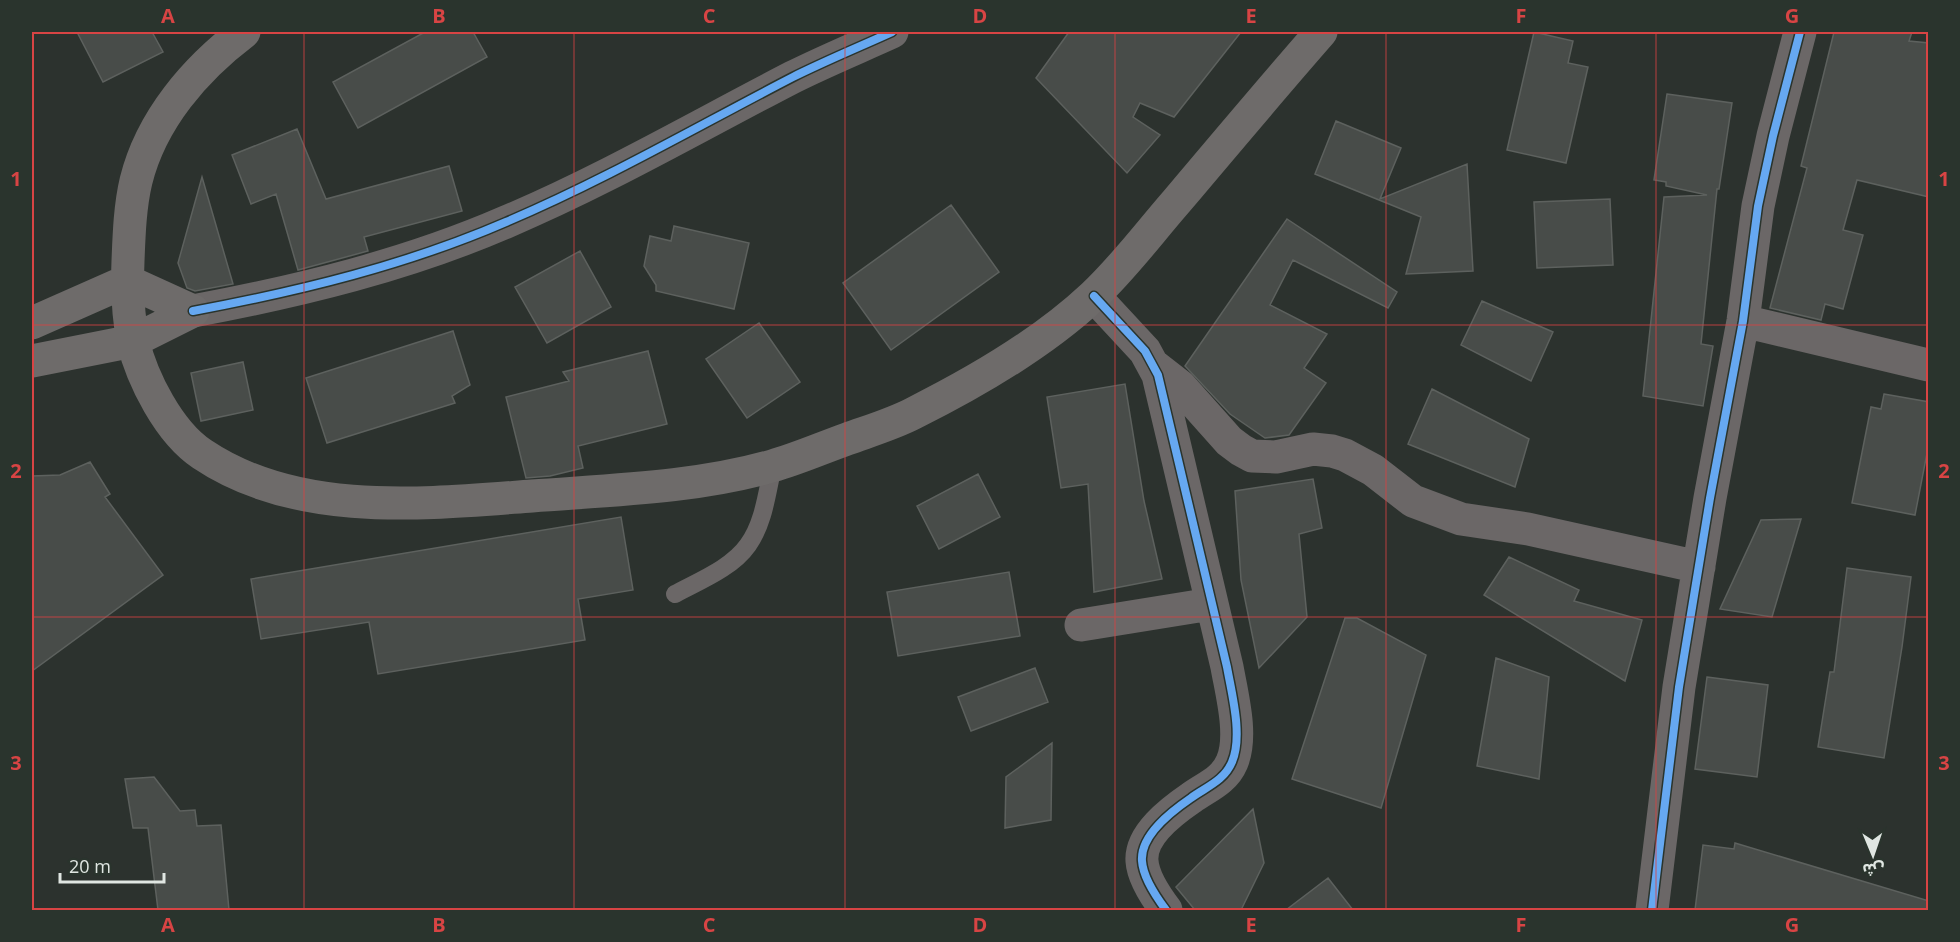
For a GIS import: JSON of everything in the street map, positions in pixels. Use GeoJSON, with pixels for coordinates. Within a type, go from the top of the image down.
{"type":"FeatureCollection","features":[{"type":"Feature","properties":{"kind":"highway"},"geometry":{"type":"LineString","coordinates":[[244,32],[228,44],[193,79],[165,113],[150,141],[136,181],[132,206],[127,281],[133,341],[146,379],[163,410],[180,434],[199,452],[228,469],[268,484],[310,496],[369,504],[449,502],[683,483],[730,476],[773,466],[909,416],[966,386],[1043,336],[1094,296],[1320,32]]}},
{"type":"Feature","properties":{"kind":"highway"},"geometry":{"type":"LineString","coordinates":[[32,323],[127,281],[193,311]]}},
{"type":"Feature","properties":{"kind":"highway"},"geometry":{"type":"LineString","coordinates":[[32,361],[133,341],[193,311]]}},
{"type":"Feature","properties":{"kind":"street"},"geometry":{"type":"LineString","coordinates":[[193,311],[256,299],[361,273],[439,248],[505,223],[596,181],[796,76],[892,32]]}},
{"type":"Feature","properties":{"kind":"street"},"geometry":{"type":"LineString","coordinates":[[1652,910],[1679,687],[1743,321],[1758,206],[1773,136],[1800,32]]}},
{"type":"Feature","properties":{"kind":"street"},"geometry":{"type":"LineString","coordinates":[[1094,296],[1137,342],[1152,364],[1162,389],[1229,676],[1233,703],[1236,744],[1234,755],[1226,772],[1219,780],[1175,810],[1155,829],[1144,849],[1143,867],[1166,910]]}},
{"type":"Feature","properties":{"kind":"street"},"geometry":{"type":"LineString","coordinates":[[1743,321],[1929,364]]}},
{"type":"Feature","properties":{"kind":"street"},"geometry":{"type":"LineString","coordinates":[[1152,364],[1180,386],[1229,441],[1252,456],[1276,457],[1313,449],[1332,451],[1345,455],[1373,471],[1413,501],[1461,519],[1528,529],[1699,567]]}},
{"type":"Feature","properties":{"kind":"street"},"geometry":{"type":"LineString","coordinates":[[1081,625],[1212,604]]}},
{"type":"Feature","properties":{"kind":"lane"},"geometry":{"type":"LineString","coordinates":[[675,594],[722,568],[748,545],[758,526],[773,466]]}},
{"type":"Feature","properties":{"kind":"building"},"geometry":{"type":"Polygon","coordinates":[[[77,32],[152,32],[163,52],[103,82],[77,32]]]}},
{"type":"Feature","properties":{"kind":"building"},"geometry":{"type":"Polygon","coordinates":[[[425,32],[473,32],[487,57],[358,128],[333,82],[425,32]]]}},
{"type":"Feature","properties":{"kind":"building"},"geometry":{"type":"Polygon","coordinates":[[[1069,32],[1241,32],[1174,117],[1140,103],[1133,117],[1160,135],[1127,173],[1036,78],[1069,32]]]}},
{"type":"Feature","properties":{"kind":"building"},"geometry":{"type":"Polygon","coordinates":[[[1534,32],[1573,41],[1568,63],[1588,67],[1566,163],[1507,150],[1534,32]]]}},
{"type":"Feature","properties":{"kind":"building"},"geometry":{"type":"Polygon","coordinates":[[[1834,32],[1912,32],[1909,41],[1929,43],[1929,197],[1857,180],[1843,230],[1863,235],[1843,309],[1825,304],[1821,320],[1770,308],[1807,168],[1801,166],[1834,32]]]}},
{"type":"Feature","properties":{"kind":"building"},"geometry":{"type":"Polygon","coordinates":[[[1667,94],[1732,103],[1719,189],[1717,189],[1701,344],[1713,346],[1703,406],[1643,396],[1664,197],[1707,195],[1666,186],[1666,182],[1654,180],[1667,94]]]}},
{"type":"Feature","properties":{"kind":"building"},"geometry":{"type":"Polygon","coordinates":[[[1336,121],[1401,148],[1380,199],[1467,164],[1473,271],[1406,274],[1421,217],[1315,174],[1336,121]]]}},
{"type":"Feature","properties":{"kind":"building"},"geometry":{"type":"Polygon","coordinates":[[[297,129],[326,199],[449,166],[462,211],[364,237],[368,251],[298,270],[276,194],[251,204],[232,155],[297,129]]]}},
{"type":"Feature","properties":{"kind":"building"},"geometry":{"type":"Polygon","coordinates":[[[202,177],[233,284],[195,291],[187,288],[178,263],[202,177]]]}},
{"type":"Feature","properties":{"kind":"building"},"geometry":{"type":"Polygon","coordinates":[[[1610,199],[1613,265],[1537,268],[1534,202],[1610,199]]]}},
{"type":"Feature","properties":{"kind":"building"},"geometry":{"type":"Polygon","coordinates":[[[951,205],[999,272],[891,350],[843,283],[951,205]]]}},
{"type":"Feature","properties":{"kind":"building"},"geometry":{"type":"Polygon","coordinates":[[[1287,219],[1397,292],[1388,308],[1293,260],[1270,305],[1327,334],[1304,368],[1326,383],[1289,435],[1265,438],[1230,414],[1185,366],[1287,219]]]}},
{"type":"Feature","properties":{"kind":"building"},"geometry":{"type":"Polygon","coordinates":[[[674,226],[749,243],[734,309],[656,291],[656,285],[644,266],[650,236],[671,241],[674,226]]]}},
{"type":"Feature","properties":{"kind":"building"},"geometry":{"type":"Polygon","coordinates":[[[580,251],[611,307],[547,343],[515,287],[580,251]]]}},
{"type":"Feature","properties":{"kind":"building"},"geometry":{"type":"Polygon","coordinates":[[[1482,301],[1553,332],[1531,381],[1461,345],[1482,301]]]}},
{"type":"Feature","properties":{"kind":"building"},"geometry":{"type":"Polygon","coordinates":[[[759,323],[800,382],[747,418],[706,359],[759,323]]]}},
{"type":"Feature","properties":{"kind":"building"},"geometry":{"type":"Polygon","coordinates":[[[453,331],[470,385],[452,396],[455,403],[327,443],[306,378],[453,331]]]}},
{"type":"Feature","properties":{"kind":"building"},"geometry":{"type":"Polygon","coordinates":[[[648,351],[667,424],[578,446],[583,468],[550,476],[526,478],[506,397],[569,381],[563,372],[648,351]]]}},
{"type":"Feature","properties":{"kind":"building"},"geometry":{"type":"Polygon","coordinates":[[[243,362],[253,410],[201,421],[191,373],[243,362]]]}},
{"type":"Feature","properties":{"kind":"building"},"geometry":{"type":"Polygon","coordinates":[[[1125,384],[1144,501],[1162,579],[1094,592],[1088,484],[1061,488],[1047,397],[1125,384]]]}},
{"type":"Feature","properties":{"kind":"building"},"geometry":{"type":"Polygon","coordinates":[[[1432,389],[1529,439],[1515,487],[1408,444],[1432,389]]]}},
{"type":"Feature","properties":{"kind":"building"},"geometry":{"type":"Polygon","coordinates":[[[1884,394],[1929,402],[1929,443],[1915,515],[1852,503],[1871,407],[1881,409],[1884,394]]]}},
{"type":"Feature","properties":{"kind":"building"},"geometry":{"type":"Polygon","coordinates":[[[90,462],[110,494],[105,497],[163,575],[32,671],[32,476],[60,475],[90,462]]]}},
{"type":"Feature","properties":{"kind":"building"},"geometry":{"type":"Polygon","coordinates":[[[978,474],[1000,517],[939,549],[917,506],[978,474]]]}},
{"type":"Feature","properties":{"kind":"building"},"geometry":{"type":"Polygon","coordinates":[[[1313,479],[1322,528],[1299,534],[1307,617],[1259,668],[1241,580],[1235,491],[1313,479]]]}},
{"type":"Feature","properties":{"kind":"building"},"geometry":{"type":"Polygon","coordinates":[[[621,517],[633,590],[578,599],[585,640],[378,674],[369,622],[261,639],[251,579],[621,517]]]}},
{"type":"Feature","properties":{"kind":"building"},"geometry":{"type":"Polygon","coordinates":[[[1801,519],[1772,617],[1720,609],[1761,520],[1801,519]]]}},
{"type":"Feature","properties":{"kind":"building"},"geometry":{"type":"Polygon","coordinates":[[[1509,557],[1579,590],[1574,601],[1642,620],[1625,681],[1484,595],[1509,557]]]}},
{"type":"Feature","properties":{"kind":"building"},"geometry":{"type":"Polygon","coordinates":[[[1847,568],[1911,577],[1884,758],[1818,747],[1830,672],[1834,672],[1847,568]]]}},
{"type":"Feature","properties":{"kind":"building"},"geometry":{"type":"Polygon","coordinates":[[[1009,572],[1020,636],[898,656],[887,592],[1009,572]]]}},
{"type":"Feature","properties":{"kind":"building"},"geometry":{"type":"Polygon","coordinates":[[[1345,618],[1357,618],[1426,655],[1381,808],[1292,779],[1345,618]]]}},
{"type":"Feature","properties":{"kind":"building"},"geometry":{"type":"Polygon","coordinates":[[[1496,658],[1549,677],[1539,779],[1477,766],[1496,658]]]}},
{"type":"Feature","properties":{"kind":"building"},"geometry":{"type":"Polygon","coordinates":[[[1035,668],[1048,702],[971,731],[958,697],[1035,668]]]}},
{"type":"Feature","properties":{"kind":"building"},"geometry":{"type":"Polygon","coordinates":[[[1707,677],[1768,685],[1757,777],[1695,769],[1707,677]]]}},
{"type":"Feature","properties":{"kind":"building"},"geometry":{"type":"Polygon","coordinates":[[[1052,743],[1051,820],[1005,828],[1006,777],[1052,743]]]}},
{"type":"Feature","properties":{"kind":"building"},"geometry":{"type":"Polygon","coordinates":[[[154,777],[180,811],[195,810],[197,826],[221,825],[229,910],[158,910],[148,828],[133,828],[125,779],[154,777]]]}},
{"type":"Feature","properties":{"kind":"building"},"geometry":{"type":"Polygon","coordinates":[[[1253,809],[1264,863],[1241,910],[1195,910],[1176,887],[1253,809]]]}},
{"type":"Feature","properties":{"kind":"building"},"geometry":{"type":"Polygon","coordinates":[[[1735,843],[1929,901],[1929,910],[1695,910],[1703,845],[1734,849],[1735,843]]]}},
{"type":"Feature","properties":{"kind":"building"},"geometry":{"type":"Polygon","coordinates":[[[1328,878],[1353,910],[1286,910],[1328,878]]]}},
{"type":"Feature","properties":{"kind":"cycle path"},"geometry":{"type":"LineString","coordinates":[[193,311],[273,295],[352,275],[392,264],[469,237],[579,189],[793,77],[892,32]]}},
{"type":"Feature","properties":{"kind":"cycle path"},"geometry":{"type":"LineString","coordinates":[[1652,910],[1679,687],[1710,498],[1743,321],[1758,206],[1773,136],[1800,32]]}},
{"type":"Feature","properties":{"kind":"cycle path"},"geometry":{"type":"LineString","coordinates":[[1094,296],[1145,351],[1158,375],[1227,667],[1236,715],[1237,740],[1229,769],[1167,817],[1146,842],[1142,861],[1145,874],[1166,910]]}}]}
